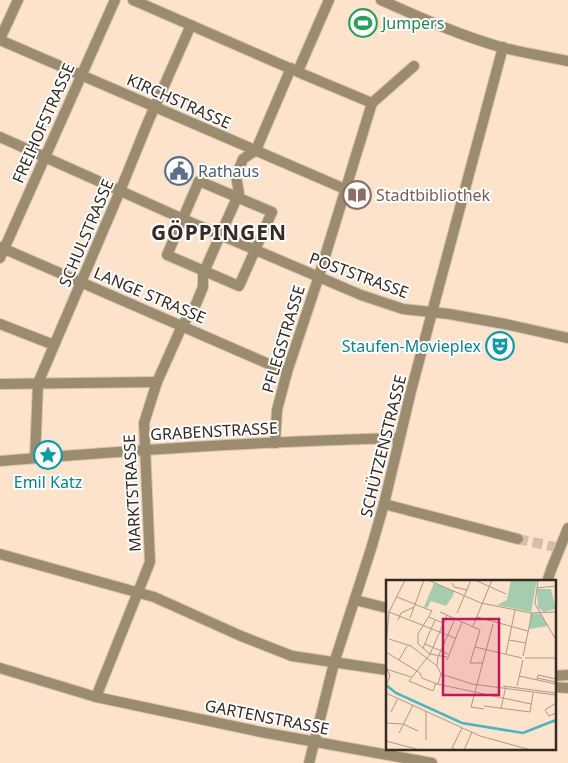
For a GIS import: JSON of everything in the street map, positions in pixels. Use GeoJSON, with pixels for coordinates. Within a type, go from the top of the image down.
{"type":"FeatureCollection","features":[{"type":"Feature","properties":{"kind":"street"},"geometry":{"type":"LineString","coordinates":[[0,40],[18,0]]}},
{"type":"Feature","properties":{"kind":"street","name":"FREIHOFSTRASSE"},"geometry":{"type":"LineString","coordinates":[[1,251],[115,0]]}},
{"type":"Feature","properties":{"kind":"street"},"geometry":{"type":"LineString","coordinates":[[133,0],[372,103],[414,66]]}},
{"type":"Feature","properties":{"kind":"street","name":"MARKTSTRASSE"},"geometry":{"type":"LineString","coordinates":[[96,696],[150,562],[144,423],[157,382],[182,326],[196,304],[203,287],[205,271],[238,197],[236,176],[243,159],[256,150],[329,0]]}},
{"type":"Feature","properties":{"kind":"street"},"geometry":{"type":"LineString","coordinates":[[381,0],[431,22],[503,48],[568,61]]}},
{"type":"Feature","properties":{"kind":"street","name":"SCHULSTRASSE"},"geometry":{"type":"LineString","coordinates":[[34,458],[38,383],[191,25]]}},
{"type":"Feature","properties":{"kind":"street","name":"KIRCHSTRASSE"},"geometry":{"type":"LineString","coordinates":[[0,40],[346,189]]}},
{"type":"Feature","properties":{"kind":"street","name":"SCHÜTZENSTRASSE"},"geometry":{"type":"LineString","coordinates":[[309,763],[334,663],[384,504],[399,438],[503,48]]}},
{"type":"Feature","properties":{"kind":"street","name":"PFLEGSTRASSE"},"geometry":{"type":"LineString","coordinates":[[274,443],[277,410],[287,372],[319,276],[372,103]]}},
{"type":"Feature","properties":{"kind":"street","name":"POSTSTRASSE"},"geometry":{"type":"LineString","coordinates":[[0,137],[180,218],[361,294],[403,309],[505,324],[568,338]]}},
{"type":"Feature","properties":{"kind":"street"},"geometry":{"type":"LineString","coordinates":[[199,181],[238,197],[272,212],[239,286],[167,255],[180,218],[199,181]]}},
{"type":"Feature","properties":{"kind":"street","name":"LANGE STRASSE"},"geometry":{"type":"LineString","coordinates":[[1,251],[81,282],[287,372]]}},
{"type":"Feature","properties":{"kind":"street"},"geometry":{"type":"LineString","coordinates":[[0,324],[54,345]]}},
{"type":"Feature","properties":{"kind":"street"},"geometry":{"type":"LineString","coordinates":[[0,384],[157,382]]}},
{"type":"Feature","properties":{"kind":"street","name":"GRABENSTRASSE"},"geometry":{"type":"LineString","coordinates":[[0,461],[325,439],[399,438]]}},
{"type":"Feature","properties":{"kind":"street"},"geometry":{"type":"LineString","coordinates":[[384,504],[518,539]]}},
{"type":"Feature","properties":{"kind":"street"},"geometry":{"type":"LineString","coordinates":[[548,580],[568,528]]}},
{"type":"Feature","properties":{"kind":"street"},"geometry":{"type":"LineString","coordinates":[[0,554],[154,597],[241,636],[292,656],[386,670]]}},
{"type":"Feature","properties":{"kind":"street"},"geometry":{"type":"LineString","coordinates":[[355,600],[386,608]]}},
{"type":"Feature","properties":{"kind":"street","name":"GARTENSTRASSE"},"geometry":{"type":"LineString","coordinates":[[0,668],[96,696],[261,732],[432,763]]}},
{"type":"Feature","properties":{"kind":"tunnel"},"geometry":{"type":"LineString","coordinates":[[518,539],[560,548]]}},
{"type":"Feature","properties":{"kind":"place","name":"Jumpers"},"geometry":{"type":"Point","coordinates":[363,23]}},
{"type":"Feature","properties":{"kind":"place","name":"Rathaus"},"geometry":{"type":"Point","coordinates":[179,171]}},
{"type":"Feature","properties":{"kind":"place","name":"Stadtbibliothek"},"geometry":{"type":"Point","coordinates":[357,195]}},
{"type":"Feature","properties":{"kind":"place","name":"Staufen-Movieplex"},"geometry":{"type":"Point","coordinates":[500,346]}},
{"type":"Feature","properties":{"kind":"place","name":"Emil Katz"},"geometry":{"type":"Point","coordinates":[48,455]}},
{"type":"Feature","properties":{"kind":"district","name":"GÖPPINGEN"},"geometry":{"type":"Point","coordinates":[219,232]}}]}
